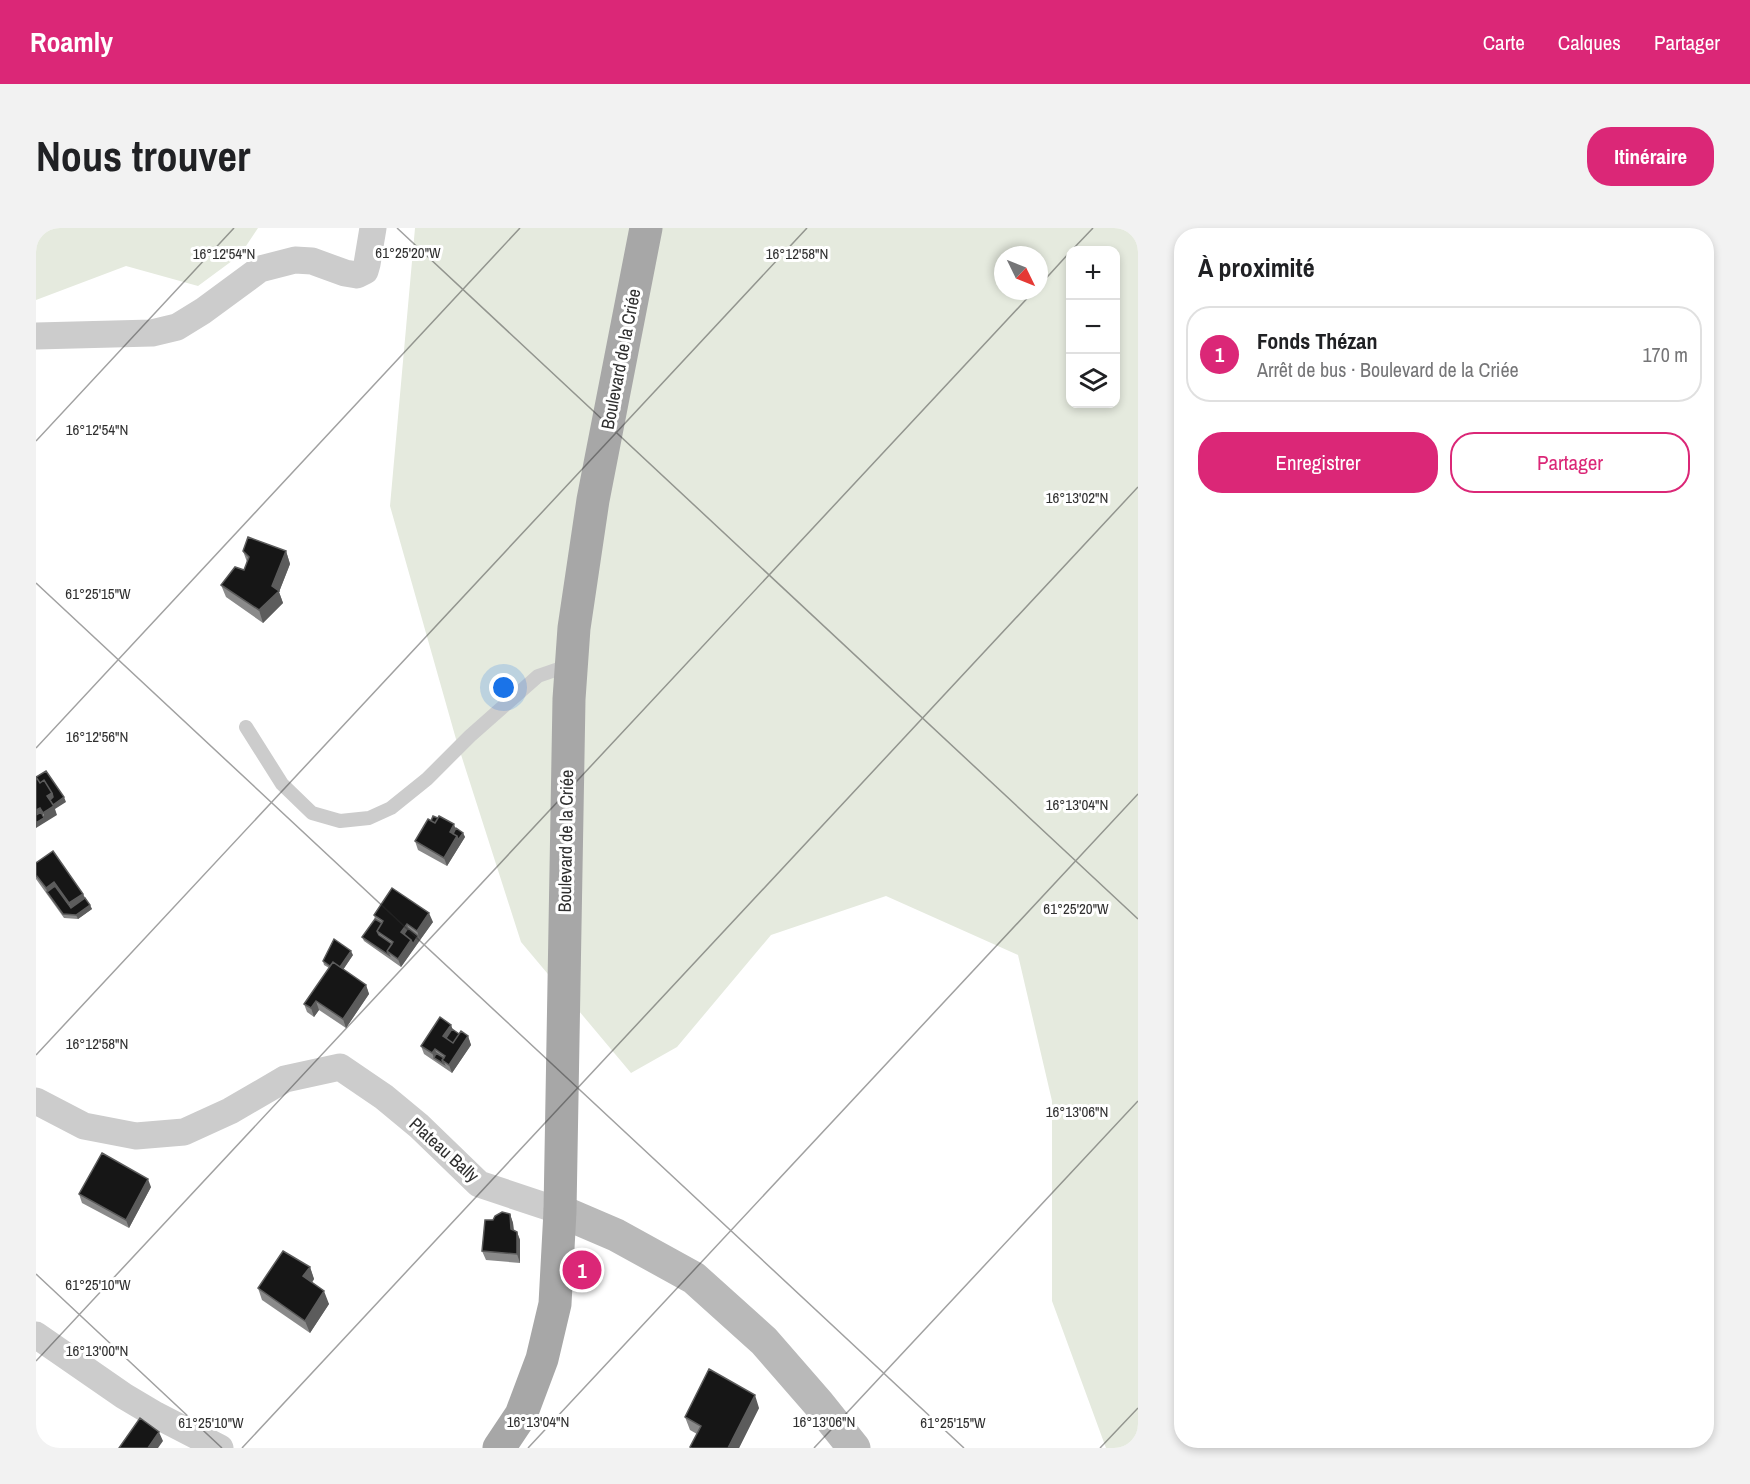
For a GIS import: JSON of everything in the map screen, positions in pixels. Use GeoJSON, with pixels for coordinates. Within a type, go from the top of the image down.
{"type":"FeatureCollection","features":[{"type":"Feature","properties":{"kind":"main road","name":"Boulevard de la Criée"},"geometry":{"type":"LineString","coordinates":[[500,1448],[521,1415],[542,1359],[555,1304],[560,1210],[568,699],[574,628],[594,500],[646,228]]}},
{"type":"Feature","properties":{"kind":"street"},"geometry":{"type":"LineString","coordinates":[[36,336],[152,333],[177,327],[260,269],[295,260],[312,261],[357,275],[365,271],[373,228]]}},
{"type":"Feature","properties":{"kind":"street","name":"Plateau Bally"},"geometry":{"type":"LineString","coordinates":[[36,1101],[84,1126],[136,1136],[184,1132],[231,1111],[285,1080],[340,1067],[384,1097],[419,1126],[479,1184],[560,1210]]}},
{"type":"Feature","properties":{"kind":"street"},"geometry":{"type":"LineString","coordinates":[[560,1210],[616,1235],[694,1278],[764,1341],[854,1448]]}},
{"type":"Feature","properties":{"kind":"street"},"geometry":{"type":"LineString","coordinates":[[36,1335],[124,1396],[220,1448]]}},
{"type":"Feature","properties":{"kind":"lane"},"geometry":{"type":"LineString","coordinates":[[246,727],[282,784],[312,813],[340,821],[369,818],[391,808],[427,779],[470,736],[538,676],[572,664]]}},
{"type":"Feature","properties":{"kind":"shaded area"},"geometry":{"type":"Polygon","coordinates":[[[36,228],[258,228],[240,255],[198,286],[126,266],[36,300],[36,228]]]}},
{"type":"Feature","properties":{"kind":"shaded area"},"geometry":{"type":"Polygon","coordinates":[[[415,228],[1138,228],[1138,1448],[1106,1448],[1052,1301],[1052,1101],[1018,955],[886,896],[771,935],[677,1047],[631,1073],[521,942],[456,739],[390,506],[415,228]]]}},
{"type":"Feature","properties":{"kind":"building"},"geometry":{"type":"Polygon","coordinates":[[[248,537],[286,551],[272,586],[279,591],[259,610],[221,585],[235,567],[244,570],[249,557],[243,551],[248,537]]]}},
{"type":"Feature","properties":{"kind":"building"},"geometry":{"type":"Polygon","coordinates":[[[46,771],[64,797],[53,805],[50,800],[53,797],[52,793],[44,780],[40,783],[36,777],[46,771]]]}},
{"type":"Feature","properties":{"kind":"building"},"geometry":{"type":"Polygon","coordinates":[[[36,777],[40,783],[44,780],[52,793],[47,796],[54,806],[43,813],[40,808],[36,810],[36,777]]]}},
{"type":"Feature","properties":{"kind":"building"},"geometry":{"type":"Polygon","coordinates":[[[41,812],[44,818],[36,823],[36,815],[41,812]]]}},
{"type":"Feature","properties":{"kind":"building"},"geometry":{"type":"Polygon","coordinates":[[[433,816],[438,818],[435,823],[431,821],[433,816]]]}},
{"type":"Feature","properties":{"kind":"building"},"geometry":{"type":"Polygon","coordinates":[[[439,816],[454,824],[450,832],[457,836],[444,858],[415,841],[428,819],[435,823],[439,816]]]}},
{"type":"Feature","properties":{"kind":"building"},"geometry":{"type":"Polygon","coordinates":[[[456,828],[463,833],[458,840],[453,834],[456,828]]]}},
{"type":"Feature","properties":{"kind":"building"},"geometry":{"type":"Polygon","coordinates":[[[53,851],[83,894],[69,903],[54,882],[46,888],[36,875],[36,863],[53,851]]]}},
{"type":"Feature","properties":{"kind":"building"},"geometry":{"type":"Polygon","coordinates":[[[55,886],[71,908],[85,898],[90,905],[76,915],[63,914],[47,892],[55,886]]]}},
{"type":"Feature","properties":{"kind":"building"},"geometry":{"type":"Polygon","coordinates":[[[392,888],[429,913],[417,931],[407,924],[401,932],[411,940],[398,959],[387,951],[393,942],[377,931],[383,921],[374,915],[392,888]]]}},
{"type":"Feature","properties":{"kind":"building"},"geometry":{"type":"Polygon","coordinates":[[[375,919],[382,923],[377,931],[379,935],[392,944],[387,951],[389,955],[362,937],[375,919]]]}},
{"type":"Feature","properties":{"kind":"building"},"geometry":{"type":"Polygon","coordinates":[[[408,928],[418,936],[413,944],[404,934],[408,928]]]}},
{"type":"Feature","properties":{"kind":"building"},"geometry":{"type":"Polygon","coordinates":[[[334,939],[351,951],[340,967],[333,962],[330,966],[323,961],[334,939]]]}},
{"type":"Feature","properties":{"kind":"building"},"geometry":{"type":"Polygon","coordinates":[[[333,962],[366,985],[343,1019],[316,1001],[311,1008],[304,1004],[333,962]]]}},
{"type":"Feature","properties":{"kind":"building"},"geometry":{"type":"Polygon","coordinates":[[[440,1017],[451,1025],[443,1036],[453,1043],[461,1031],[468,1036],[449,1065],[442,1060],[445,1056],[435,1049],[432,1053],[421,1046],[440,1017]]]}},
{"type":"Feature","properties":{"kind":"building"},"geometry":{"type":"Polygon","coordinates":[[[452,1029],[459,1034],[453,1043],[446,1038],[452,1029]]]}},
{"type":"Feature","properties":{"kind":"building"},"geometry":{"type":"Polygon","coordinates":[[[436,1053],[444,1058],[442,1060],[444,1064],[434,1058],[436,1053]]]}},
{"type":"Feature","properties":{"kind":"building"},"geometry":{"type":"Polygon","coordinates":[[[102,1153],[148,1179],[126,1220],[79,1194],[102,1153]]]}},
{"type":"Feature","properties":{"kind":"building"},"geometry":{"type":"Polygon","coordinates":[[[502,1212],[510,1214],[511,1229],[517,1232],[517,1254],[482,1251],[485,1220],[493,1220],[502,1212]]]}},
{"type":"Feature","properties":{"kind":"building"},"geometry":{"type":"Polygon","coordinates":[[[283,1251],[310,1267],[303,1276],[324,1291],[305,1321],[258,1288],[283,1251]]]}},
{"type":"Feature","properties":{"kind":"building"},"geometry":{"type":"Polygon","coordinates":[[[709,1369],[755,1395],[728,1448],[690,1447],[701,1426],[685,1417],[709,1369]]]}},
{"type":"Feature","properties":{"kind":"building"},"geometry":{"type":"Polygon","coordinates":[[[140,1418],[159,1432],[148,1448],[119,1448],[140,1418]]]}},
{"type":"Feature","properties":{"kind":"place","name":"Fonds Thézan"},"geometry":{"type":"Point","coordinates":[582,1270]}}]}
